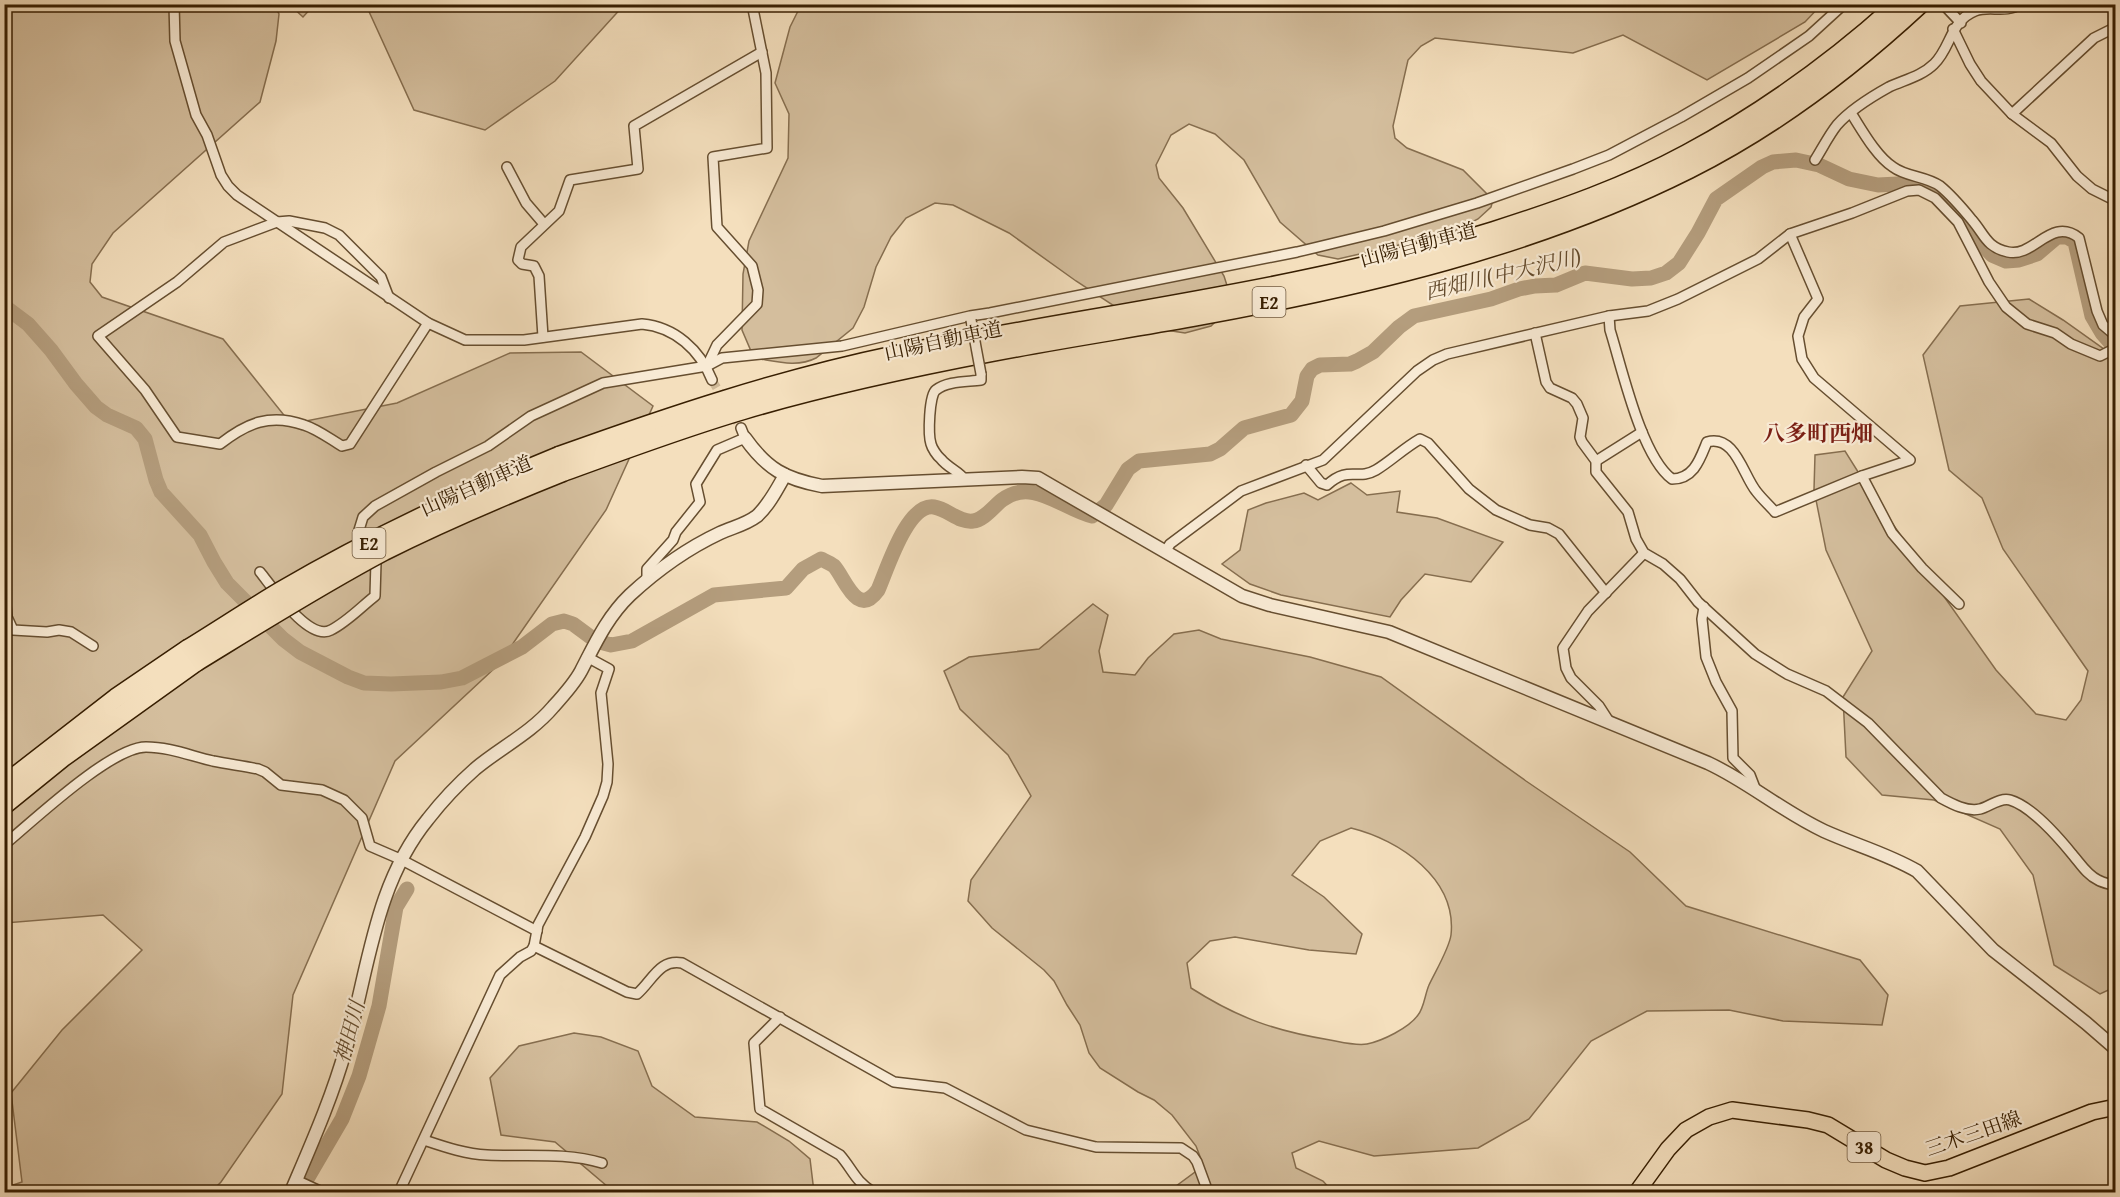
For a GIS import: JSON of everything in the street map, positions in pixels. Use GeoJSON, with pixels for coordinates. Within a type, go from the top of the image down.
{"type":"FeatureCollection","features":[{"type":"Feature","properties":{"kind":"highway","name":"山陽自動車道"},"geometry":{"type":"LineString","coordinates":[[561,464],[727,398],[814,373],[990,337],[1317,278],[1434,250],[1558,211],[1622,185],[1734,127],[1827,65],[1898,4]]}},
{"type":"Feature","properties":{"kind":"highway","name":"山陽自動車道"},"geometry":{"type":"LineString","coordinates":[[4,805],[192,656],[280,591],[376,539],[500,480],[680,431],[817,390],[993,351],[1319,292],[1440,263],[1563,224],[1629,198],[1692,168],[1741,140],[1836,75],[1885,37],[1920,4]]}},
{"type":"Feature","properties":{"kind":"highway","name":"山陽自動車道"},"geometry":{"type":"LineString","coordinates":[[4,785],[116,698],[192,656]]}},
{"type":"Feature","properties":{"kind":"main road","name":"三木三田線"},"geometry":{"type":"LineString","coordinates":[[1637,1192],[1668,1149],[1686,1130],[1709,1117],[1732,1110],[1760,1112],[1828,1125],[1886,1160],[1925,1173],[1948,1168],[2092,1112],[2115,1107]]}},
{"type":"Feature","properties":{"kind":"street"},"geometry":{"type":"LineString","coordinates":[[174,4],[176,41],[196,115],[207,135],[222,175],[237,195],[428,323],[465,340],[543,337],[642,324],[654,325],[681,338],[707,366],[712,380]]}},
{"type":"Feature","properties":{"kind":"street"},"geometry":{"type":"LineString","coordinates":[[707,366],[717,345],[757,303],[758,290],[752,266],[717,226],[713,156],[767,148],[766,73],[753,4]]}},
{"type":"Feature","properties":{"kind":"street"},"geometry":{"type":"LineString","coordinates":[[260,572],[305,625],[317,632],[330,632],[375,596],[376,562],[359,530],[363,517],[375,506],[488,446],[531,416],[603,383],[707,366],[722,358],[842,346],[990,313],[1297,252],[1418,222],[1562,173],[1609,154],[1681,117],[1748,78],[1809,36],[1844,4]]}},
{"type":"Feature","properties":{"kind":"street"},"geometry":{"type":"LineString","coordinates":[[1943,4],[1951,13],[1970,64],[1981,81],[2012,114],[2051,143],[2077,176],[2092,189],[2115,201]]}},
{"type":"Feature","properties":{"kind":"street"},"geometry":{"type":"LineString","coordinates":[[1815,160],[1837,125],[1859,105],[1890,87],[1923,73],[1935,63],[1957,26],[1974,11],[1982,9],[2005,11],[2020,4]]}},
{"type":"Feature","properties":{"kind":"street"},"geometry":{"type":"LineString","coordinates":[[2012,114],[2094,38],[2115,27]]}},
{"type":"Feature","properties":{"kind":"street"},"geometry":{"type":"LineString","coordinates":[[543,337],[539,276],[534,266],[522,264],[518,260],[518,254],[521,247],[559,211],[570,180],[638,169],[634,126],[762,51]]}},
{"type":"Feature","properties":{"kind":"street"},"geometry":{"type":"LineString","coordinates":[[1851,113],[1873,146],[1893,168],[1940,186],[1972,220],[1989,244],[2012,253],[2025,249],[2059,231],[2071,232],[2079,238],[2097,311],[2103,325],[2115,336]]}},
{"type":"Feature","properties":{"kind":"street"},"geometry":{"type":"LineString","coordinates":[[507,167],[526,203],[544,224]]}},
{"type":"Feature","properties":{"kind":"street"},"geometry":{"type":"LineString","coordinates":[[1165,552],[1170,544],[1241,491],[1323,460],[1417,371],[1433,360],[1447,354],[1609,316],[1648,311],[1678,300],[1758,260],[1790,234],[1907,191],[1919,190],[1935,198],[1958,222],[1989,282],[2006,307],[2027,324],[2055,333],[2071,344],[2100,356],[2115,348]]}},
{"type":"Feature","properties":{"kind":"street"},"geometry":{"type":"LineString","coordinates":[[389,297],[381,277],[339,235],[326,228],[289,221],[277,222],[224,242],[177,282],[98,336],[145,390],[177,437],[220,444],[237,430],[255,422],[277,420],[305,425],[342,446],[350,444],[428,323]]}},
{"type":"Feature","properties":{"kind":"street"},"geometry":{"type":"LineString","coordinates":[[1609,316],[1610,330],[1642,432],[1656,463],[1672,478],[1678,479],[1695,469],[1707,442],[1713,440],[1723,442],[1734,452],[1755,491],[1775,512],[1862,476],[1910,460],[1814,378],[1802,359],[1798,336],[1804,317],[1818,299],[1790,234]]}},
{"type":"Feature","properties":{"kind":"street"},"geometry":{"type":"LineString","coordinates":[[965,480],[961,474],[940,459],[930,443],[930,401],[938,388],[948,384],[981,380],[970,318]]}},
{"type":"Feature","properties":{"kind":"street"},"geometry":{"type":"LineString","coordinates":[[1535,333],[1546,382],[1550,388],[1572,398],[1578,404],[1583,418],[1580,437],[1596,461],[1596,472],[1628,512],[1636,539],[1644,553],[1663,564],[1680,579],[1704,607],[1755,654],[1787,674],[1826,691],[1868,723],[1941,798],[1970,809],[1979,809],[2003,800],[2010,800],[2031,814],[2061,840],[2088,873],[2098,881],[2115,886]]}},
{"type":"Feature","properties":{"kind":"street"},"geometry":{"type":"LineString","coordinates":[[1596,461],[1642,432]]}},
{"type":"Feature","properties":{"kind":"street"},"geometry":{"type":"LineString","coordinates":[[647,581],[647,569],[673,540],[676,532],[700,502],[696,484],[717,450],[743,433],[768,466],[802,482],[822,486],[1038,478],[1094,508],[1242,596],[1270,605],[1389,632],[1708,763],[1755,788],[1824,831],[1902,862],[1917,872],[1993,950],[2086,1023],[2115,1049]]}},
{"type":"Feature","properties":{"kind":"street"},"geometry":{"type":"LineString","coordinates":[[1306,465],[1322,483],[1327,485],[1336,476],[1345,473],[1365,474],[1375,471],[1420,440],[1428,444],[1469,489],[1496,510],[1530,525],[1548,528],[1559,534],[1606,593]]}},
{"type":"Feature","properties":{"kind":"street"},"geometry":{"type":"LineString","coordinates":[[291,1192],[334,1090],[347,1047],[372,936],[386,893],[400,859],[417,833],[450,793],[474,769],[529,730],[551,710],[580,673],[600,634],[629,596],[685,553],[720,533],[752,519],[768,504],[785,475]]}},
{"type":"Feature","properties":{"kind":"street"},"geometry":{"type":"LineString","coordinates":[[1862,476],[1892,533],[1922,568],[1959,604]]}},
{"type":"Feature","properties":{"kind":"street"},"geometry":{"type":"LineString","coordinates":[[1610,723],[1599,706],[1571,678],[1566,668],[1563,648],[1588,612],[1644,553]]}},
{"type":"Feature","properties":{"kind":"street"},"geometry":{"type":"LineString","coordinates":[[4,584],[7,617],[13,630],[71,632],[93,646]]}},
{"type":"Feature","properties":{"kind":"street"},"geometry":{"type":"LineString","coordinates":[[1704,607],[1702,619],[1706,657],[1716,682],[1732,711],[1733,758],[1750,775],[1755,788]]}},
{"type":"Feature","properties":{"kind":"street"},"geometry":{"type":"LineString","coordinates":[[399,1192],[500,975],[520,957],[531,951],[534,946],[538,925],[585,837],[603,796],[608,764],[602,693],[609,669],[590,653]]}},
{"type":"Feature","properties":{"kind":"street"},"geometry":{"type":"LineString","coordinates":[[4,845],[118,756],[143,747],[160,748],[258,769],[281,784],[322,790],[335,795],[344,800],[362,818],[370,846],[400,859],[537,931]]}},
{"type":"Feature","properties":{"kind":"street"},"geometry":{"type":"LineString","coordinates":[[534,946],[609,984],[637,994],[650,983],[665,964],[672,961],[682,963],[894,1083],[945,1088],[1026,1130],[1096,1147],[1181,1148],[1197,1161],[1208,1192]]}},
{"type":"Feature","properties":{"kind":"street"},"geometry":{"type":"LineString","coordinates":[[780,1017],[754,1042],[760,1109],[840,1155],[850,1167],[855,1179],[873,1192]]}},
{"type":"Feature","properties":{"kind":"street"},"geometry":{"type":"LineString","coordinates":[[424,1140],[460,1152],[486,1155],[566,1156],[602,1163]]}},
{"type":"Feature","properties":{"kind":"street"},"geometry":{"type":"LineString","coordinates":[[296,1180],[322,1192]]}},
{"type":"Feature","properties":{"kind":"shaded area"},"geometry":{"type":"Polygon","coordinates":[[[5,5],[274,5],[279,14],[276,41],[260,102],[113,233],[92,264],[90,282],[102,297],[223,339],[291,424],[397,403],[510,353],[581,352],[653,406],[606,510],[498,665],[395,761],[293,995],[282,1094],[221,1182],[211,1192],[5,1192],[4,1188],[22,1182],[11,1093],[62,1030],[142,950],[103,915],[5,923],[5,5]]]}},
{"type":"Feature","properties":{"kind":"shaded area"},"geometry":{"type":"Polygon","coordinates":[[[290,5],[314,5],[303,17],[290,5]]]}},
{"type":"Feature","properties":{"kind":"shaded area"},"geometry":{"type":"Polygon","coordinates":[[[366,5],[624,5],[555,81],[485,130],[414,110],[366,5]]]}},
{"type":"Feature","properties":{"kind":"shaded area"},"geometry":{"type":"Polygon","coordinates":[[[801,5],[1821,5],[1805,22],[1707,80],[1623,35],[1573,53],[1435,38],[1421,46],[1408,60],[1393,126],[1395,138],[1407,148],[1463,170],[1493,200],[1491,207],[1478,219],[1451,233],[1338,259],[1318,255],[1280,222],[1244,160],[1215,134],[1189,124],[1171,135],[1156,165],[1159,178],[1183,208],[1224,276],[1231,298],[1221,316],[1211,326],[1185,333],[1146,327],[1009,233],[953,205],[935,203],[906,218],[891,237],[876,267],[864,307],[853,328],[816,358],[794,363],[754,358],[742,330],[743,274],[749,241],[788,158],[789,114],[775,83],[790,27],[801,5]]]}},
{"type":"Feature","properties":{"kind":"shaded area"},"geometry":{"type":"Polygon","coordinates":[[[2029,299],[2115,357],[2115,987],[2100,994],[2054,965],[2033,875],[2000,829],[1934,800],[1882,795],[1846,757],[1843,697],[1872,651],[1826,550],[1814,490],[1815,455],[1845,451],[1875,499],[1996,670],[2036,714],[2066,720],[2081,700],[2088,671],[2003,549],[1982,498],[1949,470],[1923,355],[1960,306],[2029,299]]]}},
{"type":"Feature","properties":{"kind":"shaded area"},"geometry":{"type":"Polygon","coordinates":[[[1351,483],[1367,495],[1400,491],[1397,512],[1437,518],[1503,542],[1471,582],[1425,574],[1401,600],[1390,617],[1281,595],[1250,584],[1222,564],[1240,550],[1248,510],[1304,493],[1318,500],[1351,483]]]}},
{"type":"Feature","properties":{"kind":"shaded area"},"geometry":{"type":"Polygon","coordinates":[[[1093,604],[1108,615],[1099,651],[1103,672],[1135,675],[1148,658],[1174,634],[1199,630],[1221,639],[1310,657],[1381,677],[1630,852],[1686,906],[1860,960],[1888,995],[1882,1025],[1783,1021],[1729,1010],[1647,1011],[1591,1041],[1529,1119],[1478,1148],[1374,1156],[1319,1141],[1292,1153],[1296,1168],[1323,1181],[1333,1192],[1168,1192],[1199,1169],[1201,1159],[1196,1146],[1172,1115],[1154,1100],[1100,1068],[1089,1053],[1080,1025],[1054,981],[1044,970],[992,928],[968,901],[971,880],[1031,796],[1008,755],[960,709],[944,671],[969,657],[1039,649],[1093,604]],[[1351,828],[1320,841],[1292,875],[1324,897],[1362,934],[1356,954],[1309,950],[1235,937],[1210,941],[1187,963],[1191,988],[1225,1008],[1274,1028],[1349,1044],[1380,1040],[1414,1020],[1422,1009],[1429,985],[1448,947],[1451,935],[1450,915],[1445,896],[1422,865],[1406,852],[1370,834],[1351,828]]]}},
{"type":"Feature","properties":{"kind":"shaded area"},"geometry":{"type":"Polygon","coordinates":[[[574,1033],[601,1037],[638,1051],[652,1086],[695,1117],[757,1122],[789,1141],[810,1159],[814,1192],[614,1192],[555,1142],[501,1135],[490,1078],[519,1046],[574,1033]]]}},
{"type":"Feature","properties":{"kind":"waterway","name":"西畑川(中大沢川)"},"geometry":{"type":"LineString","coordinates":[[4,306],[28,324],[96,407],[107,415],[136,428],[145,439],[161,492],[200,535],[227,583],[283,639],[300,652],[348,677],[364,683],[391,684],[441,682],[462,678],[522,647],[552,624],[564,621],[573,624],[596,641],[611,645],[632,641],[714,595],[786,588],[803,569],[821,559],[834,566],[858,598],[864,600],[871,598],[878,590],[907,526],[915,515],[924,509],[939,508],[963,520],[973,521],[985,515],[1002,500],[1013,494],[1025,492],[1036,493],[1092,516],[1106,505],[1128,469],[1139,461],[1210,454],[1220,449],[1244,428],[1291,415],[1302,401],[1307,376],[1312,369],[1320,365],[1350,364],[1357,361],[1373,352],[1414,316],[1491,299],[1519,289],[1556,285],[1585,273],[1632,279],[1651,278],[1666,273],[1679,263],[1716,199],[1773,162],[1796,160],[1819,165],[1849,179],[1878,185],[1917,183],[1927,187],[1961,217],[1992,255],[2006,261],[2019,260],[2037,254],[2057,237],[2067,237],[2075,242],[2092,316],[2102,333],[2116,349]]}},
{"type":"Feature","properties":{"kind":"waterway","name":"神田川"},"geometry":{"type":"LineString","coordinates":[[307,1179],[342,1119],[359,1076],[379,1006],[396,907],[407,889]]}},
{"type":"Feature","properties":{"kind":"tunnel"},"geometry":{"type":"LineString","coordinates":[[712,380],[741,428]]}},
{"type":"Feature","properties":{"kind":"district","name":"八多町西畑"},"geometry":{"type":"Point","coordinates":[1818,433]}}]}
